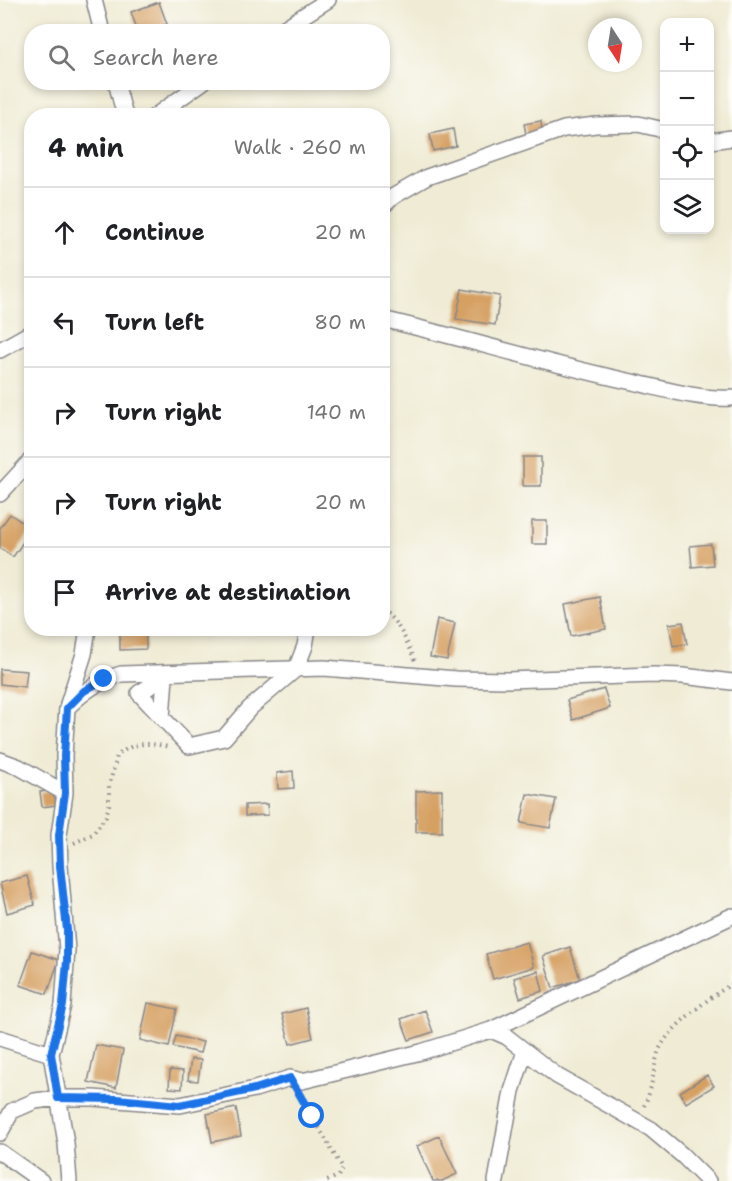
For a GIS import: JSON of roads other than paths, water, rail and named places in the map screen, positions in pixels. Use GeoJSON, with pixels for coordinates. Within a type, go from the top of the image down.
{"type":"FeatureCollection","features":[{"type":"Feature","properties":{"kind":"street"},"geometry":{"type":"LineString","coordinates":[[94,0],[100,24]]}},
{"type":"Feature","properties":{"kind":"street"},"geometry":{"type":"LineString","coordinates":[[290,24],[328,0]]}},
{"type":"Feature","properties":{"kind":"street"},"geometry":{"type":"LineString","coordinates":[[118,90],[123,108]]}},
{"type":"Feature","properties":{"kind":"street"},"geometry":{"type":"LineString","coordinates":[[166,108],[192,90]]}},
{"type":"Feature","properties":{"kind":"street"},"geometry":{"type":"LineString","coordinates":[[390,200],[427,177],[564,129],[596,125],[638,124],[660,129]]}},
{"type":"Feature","properties":{"kind":"street"},"geometry":{"type":"LineString","coordinates":[[714,140],[732,138]]}},
{"type":"Feature","properties":{"kind":"street"},"geometry":{"type":"LineString","coordinates":[[390,321],[630,382],[698,396],[732,398]]}},
{"type":"Feature","properties":{"kind":"street"},"geometry":{"type":"LineString","coordinates":[[0,350],[24,336]]}},
{"type":"Feature","properties":{"kind":"street"},"geometry":{"type":"LineString","coordinates":[[0,494],[24,468]]}},
{"type":"Feature","properties":{"kind":"street"},"geometry":{"type":"LineString","coordinates":[[69,1181],[66,1143],[51,1054],[63,1005],[67,961],[67,930],[59,835],[65,793],[64,756],[67,708],[84,654],[87,636]]}},
{"type":"Feature","properties":{"kind":"street"},"geometry":{"type":"LineString","coordinates":[[162,718],[189,747],[224,738],[250,708],[296,669],[307,636]]}},
{"type":"Feature","properties":{"kind":"street"},"geometry":{"type":"LineString","coordinates":[[67,708],[84,691],[104,679],[122,674],[333,669],[420,677],[507,680],[683,676],[732,682]]}},
{"type":"Feature","properties":{"kind":"street"},"geometry":{"type":"LineString","coordinates":[[0,760],[19,766],[65,793]]}},
{"type":"Feature","properties":{"kind":"street"},"geometry":{"type":"LineString","coordinates":[[0,1133],[9,1115],[16,1108],[35,1101],[58,1098],[117,1099],[180,1105],[255,1089],[290,1078],[302,1081],[421,1052],[491,1030],[732,916]]}},
{"type":"Feature","properties":{"kind":"street"},"geometry":{"type":"LineString","coordinates":[[491,1030],[507,1037],[557,1076],[651,1129],[708,1181]]}},
{"type":"Feature","properties":{"kind":"street"},"geometry":{"type":"LineString","coordinates":[[0,1038],[51,1054]]}},
{"type":"Feature","properties":{"kind":"street"},"geometry":{"type":"LineString","coordinates":[[496,1181],[512,1091],[525,1051]]}},
{"type":"Feature","properties":{"kind":"street"},"geometry":{"type":"LineString","coordinates":[[0,1152],[40,1181]]}}]}
